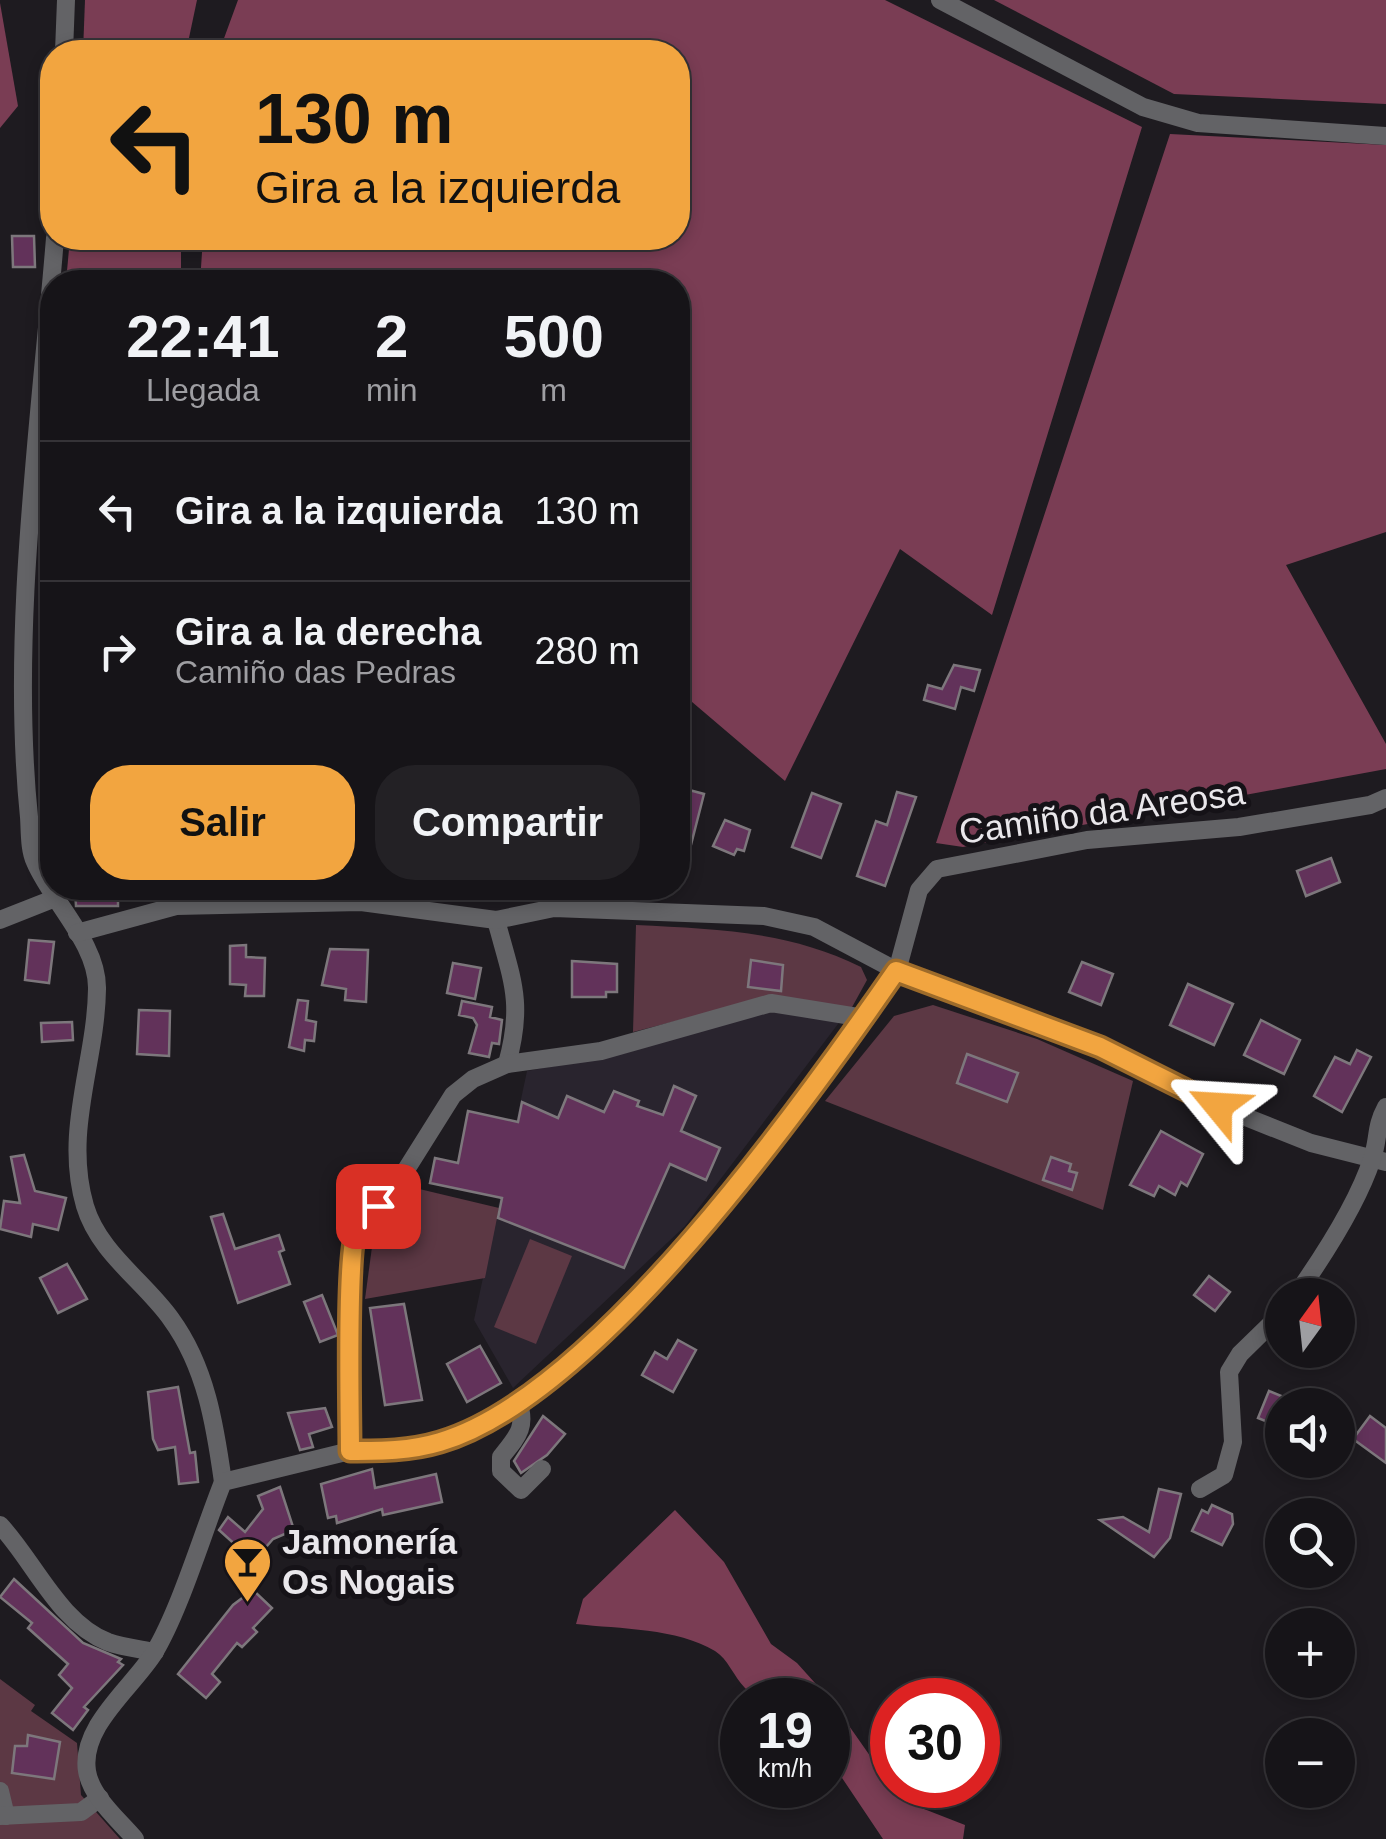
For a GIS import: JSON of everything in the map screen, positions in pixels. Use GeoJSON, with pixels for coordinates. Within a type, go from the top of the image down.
{"type":"FeatureCollection","features":[{"type":"Feature","properties":{"kind":"street"},"geometry":{"type":"LineString","coordinates":[[64,40],[66,0]]}},
{"type":"Feature","properties":{"kind":"street"},"geometry":{"type":"LineString","coordinates":[[940,0],[1143,107],[1170,116],[1198,122],[1386,136]]}},
{"type":"Feature","properties":{"kind":"street"},"geometry":{"type":"LineString","coordinates":[[40,420],[28,565],[24,767],[33,857],[40,872]]}},
{"type":"Feature","properties":{"kind":"street","name":"Camiño da Areosa"},"geometry":{"type":"LineString","coordinates":[[223,1482],[350,1451],[399,1451],[442,1441],[488,1421],[558,1373],[638,1299],[736,1184],[864,1018],[896,971],[919,890],[937,869],[1086,840],[1240,826],[1370,806],[1386,798]]}},
{"type":"Feature","properties":{"kind":"street"},"geometry":{"type":"LineString","coordinates":[[0,920],[50,900]]}},
{"type":"Feature","properties":{"kind":"street"},"geometry":{"type":"LineString","coordinates":[[54,900],[77,933],[93,965],[98,988],[76,1119],[78,1170],[86,1208],[99,1235],[170,1317],[186,1344],[202,1378],[216,1428],[223,1482],[155,1652],[108,1714],[88,1750],[86,1770],[100,1798],[129,1836]]}},
{"type":"Feature","properties":{"kind":"street"},"geometry":{"type":"LineString","coordinates":[[77,933],[176,906],[361,902],[496,920],[554,908],[764,916],[814,927],[896,971],[1100,1047],[1218,1106],[1311,1143],[1379,1160]]}},
{"type":"Feature","properties":{"kind":"street"},"geometry":{"type":"LineString","coordinates":[[496,920],[518,1004],[518,1024],[507,1064]]}},
{"type":"Feature","properties":{"kind":"street"},"geometry":{"type":"LineString","coordinates":[[350,1451],[353,1292],[349,1259],[356,1231],[399,1181],[453,1096],[474,1078],[507,1064],[601,1051],[771,1003],[864,1018]]}},
{"type":"Feature","properties":{"kind":"street"},"geometry":{"type":"LineString","coordinates":[[1308,1278],[1379,1160],[1375,1128],[1386,1107]]}},
{"type":"Feature","properties":{"kind":"street"},"geometry":{"type":"LineString","coordinates":[[1200,1489],[1224,1475],[1233,1442],[1229,1372],[1240,1354],[1265,1330]]}},
{"type":"Feature","properties":{"kind":"street"},"geometry":{"type":"LineString","coordinates":[[518,1401],[524,1420],[520,1434],[501,1456],[502,1471],[522,1490],[542,1469]]}},
{"type":"Feature","properties":{"kind":"street"},"geometry":{"type":"LineString","coordinates":[[0,1525],[64,1608],[90,1632],[108,1642],[155,1652]]}},
{"type":"Feature","properties":{"kind":"street"},"geometry":{"type":"LineString","coordinates":[[0,1791],[3,1816],[80,1812],[100,1798]]}},
{"type":"Feature","properties":{"kind":"shaded area"},"geometry":{"type":"Polygon","coordinates":[[[85,0],[197,0],[189,40],[83,40],[85,0]]]}},
{"type":"Feature","properties":{"kind":"shaded area"},"geometry":{"type":"Polygon","coordinates":[[[238,0],[885,0],[1142,127],[992,615],[900,549],[785,781],[690,700],[690,270],[201,270],[202,250],[690,250],[690,40],[223,40],[238,0]]]}},
{"type":"Feature","properties":{"kind":"shaded area"},"geometry":{"type":"Polygon","coordinates":[[[994,0],[1386,0],[1386,104],[1174,94],[994,0]]]}},
{"type":"Feature","properties":{"kind":"shaded area"},"geometry":{"type":"Polygon","coordinates":[[[0,3],[18,106],[0,128],[0,3]]]}},
{"type":"Feature","properties":{"kind":"shaded area"},"geometry":{"type":"Polygon","coordinates":[[[1170,134],[1386,145],[1386,532],[1286,565],[1386,744],[1386,769],[963,847],[936,843],[1170,134]]]}},
{"type":"Feature","properties":{"kind":"shaded area"},"geometry":{"type":"Polygon","coordinates":[[[69,250],[181,250],[181,270],[67,270],[69,250]]]}},
{"type":"Feature","properties":{"kind":"shaded area"},"geometry":{"type":"Polygon","coordinates":[[[636,925],[779,939],[861,967],[867,980],[851,1009],[770,997],[633,1032],[636,925]]]}},
{"type":"Feature","properties":{"kind":"shaded area"},"geometry":{"type":"Polygon","coordinates":[[[933,1005],[1037,1039],[1133,1081],[1103,1210],[825,1101],[894,1016],[933,1005]]]}},
{"type":"Feature","properties":{"kind":"shaded area"},"geometry":{"type":"Polygon","coordinates":[[[767,1010],[841,1020],[685,1226],[513,1388],[474,1320],[527,1071],[626,1053],[767,1010]]]}},
{"type":"Feature","properties":{"kind":"shaded area"},"geometry":{"type":"Polygon","coordinates":[[[411,1187],[499,1208],[485,1278],[365,1299],[372,1247],[411,1187]]]}},
{"type":"Feature","properties":{"kind":"shaded area"},"geometry":{"type":"Polygon","coordinates":[[[530,1239],[572,1256],[536,1344],[494,1327],[530,1239]]]}},
{"type":"Feature","properties":{"kind":"shaded area"},"geometry":{"type":"Polygon","coordinates":[[[675,1510],[724,1562],[771,1644],[810,1678],[738,1678],[720,1654],[700,1643],[648,1631],[576,1624],[583,1599],[675,1510]]]}},
{"type":"Feature","properties":{"kind":"shaded area"},"geometry":{"type":"Polygon","coordinates":[[[0,1679],[35,1705],[31,1711],[77,1743],[81,1795],[120,1839],[0,1839],[0,1679]]]}},
{"type":"Feature","properties":{"kind":"shaded area"},"geometry":{"type":"Polygon","coordinates":[[[850,1727],[870,1756],[870,1808],[921,1808],[965,1825],[963,1839],[883,1839],[850,1790],[850,1727]]]}},
{"type":"Feature","properties":{"kind":"building"},"geometry":{"type":"Polygon","coordinates":[[[12,236],[34,236],[35,267],[13,267],[12,236]]]}},
{"type":"Feature","properties":{"kind":"building"},"geometry":{"type":"Polygon","coordinates":[[[954,665],[980,670],[974,691],[961,687],[955,709],[924,700],[928,685],[942,689],[954,665]]]}},
{"type":"Feature","properties":{"kind":"building"},"geometry":{"type":"Polygon","coordinates":[[[690,790],[704,794],[690,849],[690,790]]]}},
{"type":"Feature","properties":{"kind":"building"},"geometry":{"type":"Polygon","coordinates":[[[897,792],[916,797],[885,886],[857,876],[876,821],[887,825],[897,792]]]}},
{"type":"Feature","properties":{"kind":"building"},"geometry":{"type":"Polygon","coordinates":[[[812,793],[841,804],[821,858],[792,847],[812,793]]]}},
{"type":"Feature","properties":{"kind":"building"},"geometry":{"type":"Polygon","coordinates":[[[725,820],[750,830],[744,851],[737,849],[734,855],[713,846],[725,820]]]}},
{"type":"Feature","properties":{"kind":"building"},"geometry":{"type":"Polygon","coordinates":[[[1331,858],[1340,882],[1306,896],[1297,871],[1331,858]]]}},
{"type":"Feature","properties":{"kind":"building"},"geometry":{"type":"Polygon","coordinates":[[[76,900],[118,900],[118,906],[76,906],[76,900]]]}},
{"type":"Feature","properties":{"kind":"building"},"geometry":{"type":"Polygon","coordinates":[[[29,940],[54,942],[49,983],[25,980],[29,940]]]}},
{"type":"Feature","properties":{"kind":"building"},"geometry":{"type":"Polygon","coordinates":[[[246,945],[246,957],[265,958],[264,996],[245,996],[246,985],[230,984],[230,946],[246,945]]]}},
{"type":"Feature","properties":{"kind":"building"},"geometry":{"type":"Polygon","coordinates":[[[330,949],[368,950],[366,1002],[345,1000],[346,989],[322,985],[330,949]]]}},
{"type":"Feature","properties":{"kind":"building"},"geometry":{"type":"Polygon","coordinates":[[[751,960],[783,965],[781,991],[748,987],[751,960]]]}},
{"type":"Feature","properties":{"kind":"building"},"geometry":{"type":"Polygon","coordinates":[[[572,961],[617,964],[617,992],[606,992],[606,997],[572,997],[572,961]]]}},
{"type":"Feature","properties":{"kind":"building"},"geometry":{"type":"Polygon","coordinates":[[[1082,962],[1113,974],[1101,1005],[1069,992],[1082,962]]]}},
{"type":"Feature","properties":{"kind":"building"},"geometry":{"type":"Polygon","coordinates":[[[453,963],[481,968],[475,999],[447,993],[453,963]]]}},
{"type":"Feature","properties":{"kind":"building"},"geometry":{"type":"Polygon","coordinates":[[[1188,984],[1233,1004],[1214,1045],[1170,1025],[1188,984]]]}},
{"type":"Feature","properties":{"kind":"building"},"geometry":{"type":"Polygon","coordinates":[[[298,1000],[308,1001],[306,1020],[316,1022],[314,1041],[305,1040],[304,1051],[289,1047],[298,1000]]]}},
{"type":"Feature","properties":{"kind":"building"},"geometry":{"type":"Polygon","coordinates":[[[462,1001],[492,1007],[490,1017],[502,1020],[499,1044],[492,1043],[489,1057],[469,1053],[477,1025],[473,1018],[459,1015],[462,1001]]]}},
{"type":"Feature","properties":{"kind":"building"},"geometry":{"type":"Polygon","coordinates":[[[139,1010],[170,1011],[169,1056],[137,1054],[139,1010]]]}},
{"type":"Feature","properties":{"kind":"building"},"geometry":{"type":"Polygon","coordinates":[[[1261,1020],[1300,1040],[1284,1074],[1244,1055],[1261,1020]]]}},
{"type":"Feature","properties":{"kind":"building"},"geometry":{"type":"Polygon","coordinates":[[[72,1022],[73,1040],[42,1042],[41,1023],[72,1022]]]}},
{"type":"Feature","properties":{"kind":"building"},"geometry":{"type":"Polygon","coordinates":[[[1357,1050],[1371,1057],[1342,1112],[1314,1096],[1335,1057],[1350,1064],[1357,1050]]]}},
{"type":"Feature","properties":{"kind":"building"},"geometry":{"type":"Polygon","coordinates":[[[967,1054],[1018,1073],[1007,1102],[957,1083],[967,1054]]]}},
{"type":"Feature","properties":{"kind":"building"},"geometry":{"type":"Polygon","coordinates":[[[674,1086],[696,1096],[681,1131],[720,1148],[706,1180],[670,1164],[624,1268],[498,1218],[502,1198],[430,1183],[435,1158],[458,1163],[468,1111],[518,1122],[522,1102],[558,1118],[567,1096],[604,1112],[614,1091],[639,1101],[637,1106],[663,1115],[674,1086]]]}},
{"type":"Feature","properties":{"kind":"building"},"geometry":{"type":"Polygon","coordinates":[[[1161,1131],[1203,1154],[1187,1186],[1181,1182],[1175,1195],[1159,1186],[1154,1196],[1130,1185],[1161,1131]]]}},
{"type":"Feature","properties":{"kind":"building"},"geometry":{"type":"Polygon","coordinates":[[[24,1155],[35,1191],[66,1198],[58,1230],[33,1224],[31,1237],[0,1229],[4,1201],[20,1203],[11,1157],[24,1155]]]}},
{"type":"Feature","properties":{"kind":"building"},"geometry":{"type":"Polygon","coordinates":[[[1051,1157],[1071,1164],[1069,1171],[1077,1173],[1072,1190],[1043,1180],[1051,1157]]]}},
{"type":"Feature","properties":{"kind":"building"},"geometry":{"type":"Polygon","coordinates":[[[223,1214],[235,1249],[279,1235],[284,1250],[279,1252],[290,1284],[238,1303],[211,1217],[223,1214]]]}},
{"type":"Feature","properties":{"kind":"building"},"geometry":{"type":"Polygon","coordinates":[[[67,1264],[87,1299],[58,1313],[40,1278],[67,1264]]]}},
{"type":"Feature","properties":{"kind":"building"},"geometry":{"type":"Polygon","coordinates":[[[1209,1276],[1230,1292],[1215,1311],[1194,1295],[1209,1276]]]}},
{"type":"Feature","properties":{"kind":"building"},"geometry":{"type":"Polygon","coordinates":[[[322,1295],[338,1335],[320,1342],[304,1302],[322,1295]]]}},
{"type":"Feature","properties":{"kind":"building"},"geometry":{"type":"Polygon","coordinates":[[[404,1304],[422,1400],[385,1405],[370,1308],[404,1304]]]}},
{"type":"Feature","properties":{"kind":"building"},"geometry":{"type":"Polygon","coordinates":[[[678,1340],[696,1350],[673,1392],[642,1375],[655,1352],[667,1359],[678,1340]]]}},
{"type":"Feature","properties":{"kind":"building"},"geometry":{"type":"Polygon","coordinates":[[[480,1346],[501,1383],[467,1402],[447,1364],[480,1346]]]}},
{"type":"Feature","properties":{"kind":"building"},"geometry":{"type":"Polygon","coordinates":[[[178,1387],[190,1453],[195,1452],[198,1482],[179,1484],[175,1447],[158,1450],[153,1439],[148,1392],[178,1387]]]}},
{"type":"Feature","properties":{"kind":"building"},"geometry":{"type":"Polygon","coordinates":[[[1265,1401],[1265,1421],[1258,1418],[1265,1401]]]}},
{"type":"Feature","properties":{"kind":"building"},"geometry":{"type":"Polygon","coordinates":[[[325,1408],[332,1427],[309,1434],[313,1447],[300,1450],[288,1413],[325,1408]]]}},
{"type":"Feature","properties":{"kind":"building"},"geometry":{"type":"Polygon","coordinates":[[[543,1416],[565,1434],[547,1455],[521,1473],[514,1461],[543,1416]]]}},
{"type":"Feature","properties":{"kind":"building"},"geometry":{"type":"Polygon","coordinates":[[[1370,1416],[1386,1428],[1386,1463],[1355,1440],[1370,1416]]]}},
{"type":"Feature","properties":{"kind":"building"},"geometry":{"type":"Polygon","coordinates":[[[372,1469],[375,1488],[436,1474],[442,1502],[383,1515],[382,1509],[337,1523],[336,1516],[328,1518],[321,1484],[372,1469]]]}},
{"type":"Feature","properties":{"kind":"building"},"geometry":{"type":"Polygon","coordinates":[[[280,1487],[294,1530],[273,1539],[260,1554],[257,1551],[250,1558],[219,1530],[228,1517],[245,1532],[263,1509],[258,1496],[280,1487]]]}},
{"type":"Feature","properties":{"kind":"building"},"geometry":{"type":"Polygon","coordinates":[[[1159,1489],[1181,1494],[1170,1538],[1154,1557],[1100,1520],[1123,1517],[1149,1532],[1159,1489]]]}},
{"type":"Feature","properties":{"kind":"building"},"geometry":{"type":"Polygon","coordinates":[[[1212,1505],[1232,1514],[1233,1524],[1222,1545],[1192,1531],[1202,1510],[1208,1513],[1212,1505]]]}},
{"type":"Feature","properties":{"kind":"building"},"geometry":{"type":"Polygon","coordinates":[[[14,1579],[83,1643],[121,1659],[118,1662],[123,1665],[84,1707],[88,1710],[73,1730],[52,1713],[72,1688],[59,1675],[68,1664],[28,1628],[32,1623],[0,1597],[14,1579]]]}},
{"type":"Feature","properties":{"kind":"building"},"geometry":{"type":"Polygon","coordinates":[[[253,1590],[272,1608],[253,1628],[257,1632],[242,1647],[237,1643],[212,1674],[220,1682],[206,1698],[178,1674],[233,1605],[253,1590]]]}},
{"type":"Feature","properties":{"kind":"building"},"geometry":{"type":"Polygon","coordinates":[[[28,1735],[60,1742],[54,1779],[12,1773],[15,1746],[27,1746],[28,1735]]]}},
{"type":"Feature","properties":{"kind":"place","name":"Jamonería Os Nogais"},"geometry":{"type":"Point","coordinates":[247,1604]}},
{"type":"Feature","properties":{"kind":"route"},"geometry":{"type":"LineString","coordinates":[[378,1206],[356,1231],[349,1259],[353,1292],[350,1451],[399,1451],[442,1441],[488,1421],[558,1373],[638,1299],[736,1184],[896,971],[1100,1047],[1218,1106]]}}]}
